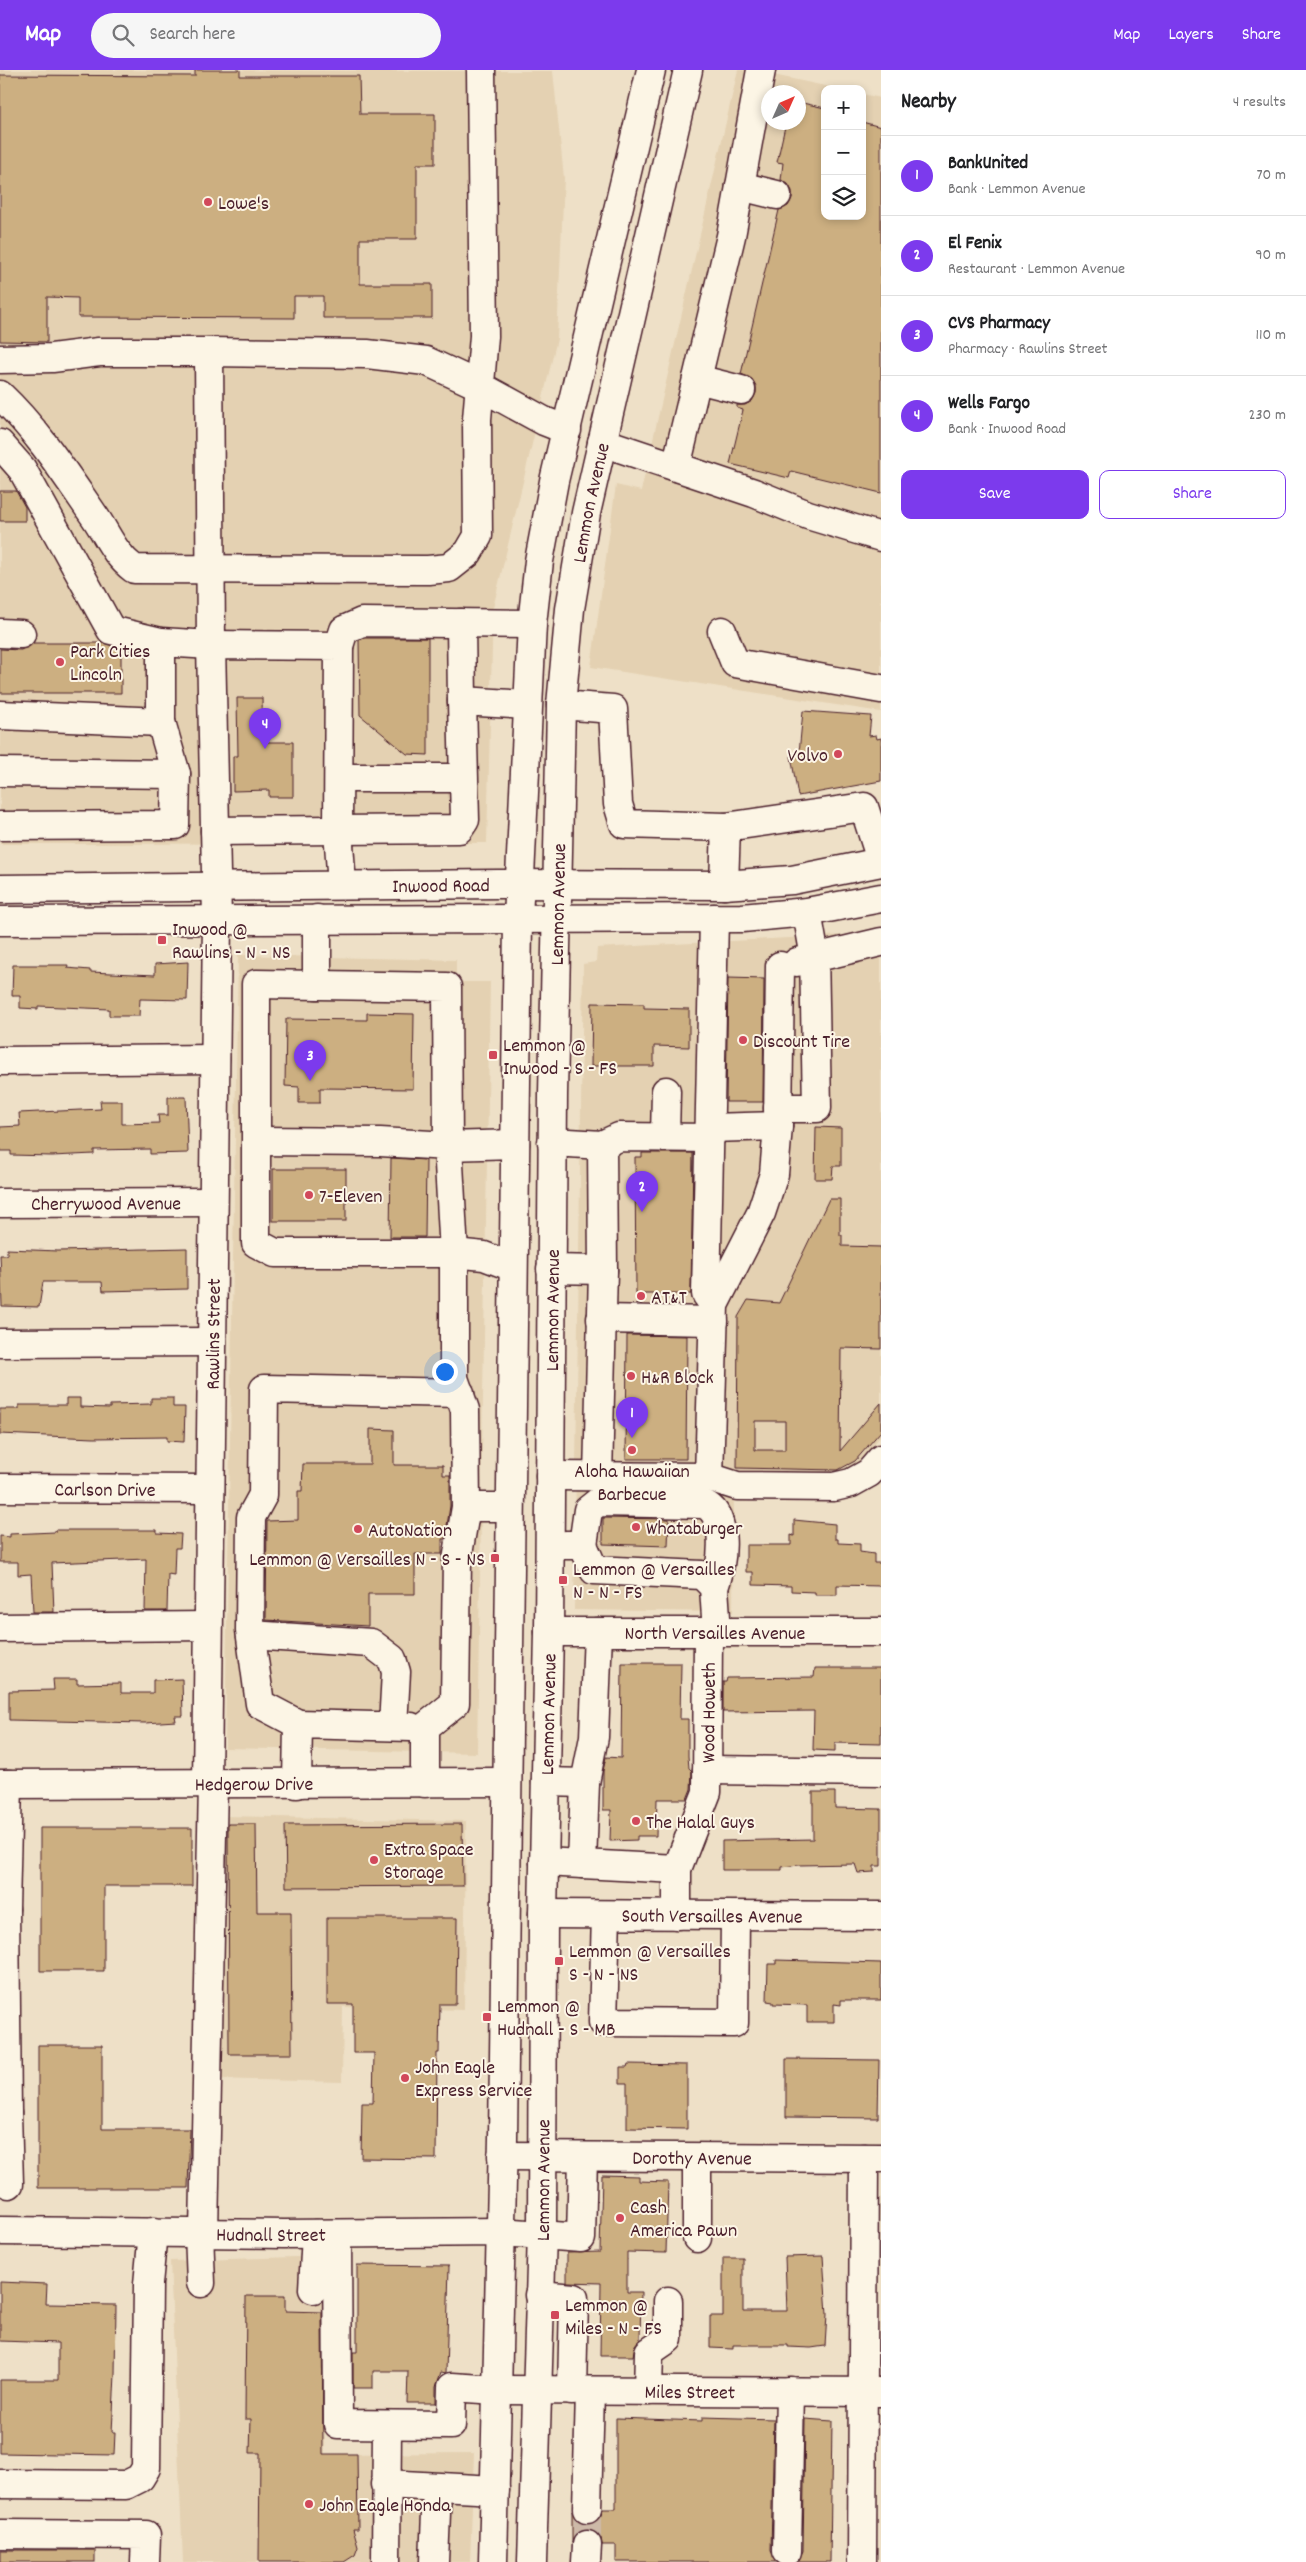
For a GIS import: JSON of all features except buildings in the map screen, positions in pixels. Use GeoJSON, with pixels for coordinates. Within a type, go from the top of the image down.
{"type":"FeatureCollection","features":[{"type":"Feature","properties":{"kind":"main road"},"geometry":{"type":"LineString","coordinates":[[0,395],[21,415],[48,449],[100,524],[119,558],[134,569],[420,570],[449,568],[468,554],[478,536],[477,419],[484,336],[481,70]]}},
{"type":"Feature","properties":{"kind":"main road","name":"Lemmon Avenue"},"geometry":{"type":"LineString","coordinates":[[492,2562],[501,2232],[518,919],[532,624],[540,560],[554,481],[651,70]]}},
{"type":"Feature","properties":{"kind":"main road","name":"Lemmon Avenue"},"geometry":{"type":"LineString","coordinates":[[532,2562],[542,2233],[543,1914],[549,1632],[552,1142],[555,920],[561,705],[573,590],[586,513],[688,70]]}},
{"type":"Feature","properties":{"kind":"main road"},"geometry":{"type":"LineString","coordinates":[[676,467],[731,236],[761,70]]}},
{"type":"Feature","properties":{"kind":"main road"},"geometry":{"type":"LineString","coordinates":[[740,186],[778,196]]}},
{"type":"Feature","properties":{"kind":"main road"},"geometry":{"type":"LineString","coordinates":[[0,359],[52,358],[99,352],[209,352],[367,354],[426,361],[480,386],[544,421],[567,430],[754,493],[808,515],[881,537]]}},
{"type":"Feature","properties":{"kind":"main road","name":"Rawlins Street"},"geometry":{"type":"LineString","coordinates":[[201,2283],[210,1783],[208,1626],[217,919],[211,645],[209,352]]}},
{"type":"Feature","properties":{"kind":"main road"},"geometry":{"type":"LineString","coordinates":[[697,380],[741,390]]}},
{"type":"Feature","properties":{"kind":"main road"},"geometry":{"type":"LineString","coordinates":[[0,444],[22,469],[111,630],[161,642],[211,645],[339,646]]}},
{"type":"Feature","properties":{"kind":"main road"},"geometry":{"type":"LineString","coordinates":[[342,885],[338,830],[339,646],[344,630],[362,622],[532,624]]}},
{"type":"Feature","properties":{"kind":"main road"},"geometry":{"type":"LineString","coordinates":[[215,831],[459,828],[465,820],[462,623]]}},
{"type":"Feature","properties":{"kind":"main road"},"geometry":{"type":"LineString","coordinates":[[722,631],[735,663],[881,689]]}},
{"type":"Feature","properties":{"kind":"main road"},"geometry":{"type":"LineString","coordinates":[[0,826],[175,825],[176,774],[161,722],[161,642]]}},
{"type":"Feature","properties":{"kind":"main road"},"geometry":{"type":"LineString","coordinates":[[462,701],[527,706],[561,705],[613,709],[618,804],[624,824],[726,827],[864,807],[881,861]]}},
{"type":"Feature","properties":{"kind":"main road"},"geometry":{"type":"LineString","coordinates":[[0,715],[161,722]]}},
{"type":"Feature","properties":{"kind":"main road"},"geometry":{"type":"LineString","coordinates":[[0,772],[176,774]]}},
{"type":"Feature","properties":{"kind":"main road"},"geometry":{"type":"LineString","coordinates":[[339,778],[464,778]]}},
{"type":"Feature","properties":{"kind":"main road"},"geometry":{"type":"LineString","coordinates":[[724,886],[726,827]]}},
{"type":"Feature","properties":{"kind":"main road","name":"Inwood Road"},"geometry":{"type":"LineString","coordinates":[[0,889],[520,884],[724,886],[792,880],[881,861]]}},
{"type":"Feature","properties":{"kind":"main road","name":"Inwood Road"},"geometry":{"type":"LineString","coordinates":[[0,921],[714,918],[807,912],[881,898]]}},
{"type":"Feature","properties":{"kind":"main road"},"geometry":{"type":"LineString","coordinates":[[257,1140],[380,1142],[448,1146],[552,1142],[602,1145],[619,1137],[665,1137],[710,1133],[817,1108],[814,959],[807,912]]}},
{"type":"Feature","properties":{"kind":"main road"},"geometry":{"type":"LineString","coordinates":[[714,918],[706,1294],[714,1313]]}},
{"type":"Feature","properties":{"kind":"main road"},"geometry":{"type":"LineString","coordinates":[[317,920],[317,984]]}},
{"type":"Feature","properties":{"kind":"main road"},"geometry":{"type":"LineString","coordinates":[[709,1477],[714,1313],[761,1214],[774,1174],[778,1117],[771,965],[814,959],[881,942]]}},
{"type":"Feature","properties":{"kind":"main road"},"geometry":{"type":"LineString","coordinates":[[460,1394],[264,1389],[263,1495],[251,1517],[251,1636],[260,1704],[298,1724],[425,1727],[454,1703],[457,1560],[466,1507],[465,1410],[460,1394],[454,1378],[454,1253],[448,1146],[447,987],[256,984],[256,1243],[275,1252],[454,1253],[484,1256],[513,1267],[603,1270]]}},
{"type":"Feature","properties":{"kind":"main road"},"geometry":{"type":"LineString","coordinates":[[216,1003],[256,1003]]}},
{"type":"Feature","properties":{"kind":"main road"},"geometry":{"type":"LineString","coordinates":[[0,1061],[215,1059]]}},
{"type":"Feature","properties":{"kind":"main road"},"geometry":{"type":"LineString","coordinates":[[665,1137],[666,1091]]}},
{"type":"Feature","properties":{"kind":"main road"},"geometry":{"type":"LineString","coordinates":[[598,1477],[603,1270],[602,1145]]}},
{"type":"Feature","properties":{"kind":"main road","name":"Cherrywood Avenue"},"geometry":{"type":"LineString","coordinates":[[0,1203],[257,1198]]}},
{"type":"Feature","properties":{"kind":"main road"},"geometry":{"type":"LineString","coordinates":[[602,1319],[714,1313]]}},
{"type":"Feature","properties":{"kind":"main road"},"geometry":{"type":"LineString","coordinates":[[0,1343],[212,1342]]}},
{"type":"Feature","properties":{"kind":"main road"},"geometry":{"type":"LineString","coordinates":[[550,1476],[709,1477],[745,1487],[834,1487],[851,1483],[869,1473],[881,1459]]}},
{"type":"Feature","properties":{"kind":"main road","name":"Carlson Drive"},"geometry":{"type":"LineString","coordinates":[[0,1488],[210,1489]]}},
{"type":"Feature","properties":{"kind":"main road","name":"Wood Howeth"},"geometry":{"type":"LineString","coordinates":[[582,1545],[588,1510],[598,1502],[704,1504],[714,1510],[720,1523],[721,1571],[714,1587],[707,1781]]}},
{"type":"Feature","properties":{"kind":"main road"},"geometry":{"type":"LineString","coordinates":[[466,1507],[510,1507]]}},
{"type":"Feature","properties":{"kind":"main road"},"geometry":{"type":"LineString","coordinates":[[550,1544],[582,1545],[594,1570],[692,1573],[702,1575],[714,1587]]}},
{"type":"Feature","properties":{"kind":"main road"},"geometry":{"type":"LineString","coordinates":[[0,1628],[208,1626]]}},
{"type":"Feature","properties":{"kind":"main road","name":"North Versailles Avenue"},"geometry":{"type":"LineString","coordinates":[[509,1631],[881,1632]]}},
{"type":"Feature","properties":{"kind":"main road"},"geometry":{"type":"LineString","coordinates":[[582,1864],[585,1783],[594,1736],[598,1632]]}},
{"type":"Feature","properties":{"kind":"main road"},"geometry":{"type":"LineString","coordinates":[[251,1636],[371,1643],[392,1659],[396,1672],[393,1726]]}},
{"type":"Feature","properties":{"kind":"main road"},"geometry":{"type":"LineString","coordinates":[[296,1784],[298,1724]]}},
{"type":"Feature","properties":{"kind":"main road"},"geometry":{"type":"LineString","coordinates":[[425,1727],[426,1783]]}},
{"type":"Feature","properties":{"kind":"main road"},"geometry":{"type":"LineString","coordinates":[[677,1915],[677,1869],[707,1781],[881,1772]]}},
{"type":"Feature","properties":{"kind":"main road","name":"Hedgerow Drive"},"geometry":{"type":"LineString","coordinates":[[4,1784],[585,1783]]}},
{"type":"Feature","properties":{"kind":"main road"},"geometry":{"type":"LineString","coordinates":[[4,1784],[2,1909],[4,2113],[9,2184]]}},
{"type":"Feature","properties":{"kind":"main road"},"geometry":{"type":"LineString","coordinates":[[544,1862],[677,1869]]}},
{"type":"Feature","properties":{"kind":"main road","name":"South Versailles Avenue"},"geometry":{"type":"LineString","coordinates":[[506,1913],[881,1916]]}},
{"type":"Feature","properties":{"kind":"main road"},"geometry":{"type":"LineString","coordinates":[[606,1915],[603,2022],[715,2023],[734,2023],[734,1916]]}},
{"type":"Feature","properties":{"kind":"main road","name":"Hudnall Street"},"geometry":{"type":"LineString","coordinates":[[0,2231],[326,2234],[501,2232],[542,2233],[581,2238],[593,2152]]}},
{"type":"Feature","properties":{"kind":"main road","name":"Dorothy Avenue"},"geometry":{"type":"LineString","coordinates":[[502,2156],[542,2157],[593,2152],[697,2158],[873,2158]]}},
{"type":"Feature","properties":{"kind":"main road"},"geometry":{"type":"LineString","coordinates":[[697,2158],[697,2238]]}},
{"type":"Feature","properties":{"kind":"main road"},"geometry":{"type":"LineString","coordinates":[[862,2562],[873,2392],[873,2158]]}},
{"type":"Feature","properties":{"kind":"main road"},"geometry":{"type":"LineString","coordinates":[[0,2484],[126,2485],[140,2478],[146,2468],[148,2284],[153,2232]]}},
{"type":"Feature","properties":{"kind":"main road"},"geometry":{"type":"LineString","coordinates":[[313,2289],[326,2234]]}},
{"type":"Feature","properties":{"kind":"main road"},"geometry":{"type":"LineString","coordinates":[[326,2234],[338,2424],[386,2425],[386,2562]]}},
{"type":"Feature","properties":{"kind":"main road"},"geometry":{"type":"LineString","coordinates":[[539,2295],[574,2298],[587,2509]]}},
{"type":"Feature","properties":{"kind":"main road"},"geometry":{"type":"LineString","coordinates":[[648,2391],[649,2352],[668,2339],[668,2301]]}},
{"type":"Feature","properties":{"kind":"main road","name":"Miles Street"},"geometry":{"type":"LineString","coordinates":[[386,2425],[451,2425],[452,2387],[497,2390],[581,2391],[873,2392]]}},
{"type":"Feature","properties":{"kind":"main road"},"geometry":{"type":"LineString","coordinates":[[787,2551],[790,2391]]}},
{"type":"Feature","properties":{"kind":"main road"},"geometry":{"type":"LineString","coordinates":[[385,2484],[495,2490]]}},
{"type":"Feature","properties":{"kind":"main road"},"geometry":{"type":"LineString","coordinates":[[434,2562],[438,2488]]}},
{"type":"Feature","properties":{"kind":"main road"},"geometry":{"type":"LineString","coordinates":[[0,2534],[146,2535],[145,2562]]}},
{"type":"Feature","properties":{"kind":"shaded area"},"geometry":{"type":"Polygon","coordinates":[[[0,70],[553,71],[564,178],[557,339],[493,608],[487,843],[0,844],[0,70]]]}},
{"type":"Feature","properties":{"kind":"shaded area"},"geometry":{"type":"Polygon","coordinates":[[[738,70],[750,70],[821,85],[821,220],[866,220],[866,95],[881,98],[881,712],[591,667],[616,485],[641,491],[738,70]]]}},
{"type":"Feature","properties":{"kind":"shaded area"},"geometry":{"type":"Polygon","coordinates":[[[881,930],[881,1436],[848,1475],[734,1483],[733,1612],[574,1610],[583,964],[596,962],[597,948],[844,935],[881,930]]]}},
{"type":"Feature","properties":{"kind":"shaded area"},"geometry":{"type":"Polygon","coordinates":[[[238,955],[456,960],[456,982],[490,982],[477,1753],[225,1748],[238,955]]]}},
{"type":"Feature","properties":{"kind":"shaded area"},"geometry":{"type":"Polygon","coordinates":[[[219,1816],[466,1821],[464,2010],[343,2007],[342,2082],[214,2079],[219,1816]]]}},
{"type":"Feature","properties":{"kind":"shaded area"},"geometry":{"type":"Polygon","coordinates":[[[326,2256],[325,2454],[474,2453],[470,2562],[183,2562],[170,2261],[326,2256]]]}},
{"type":"Feature","properties":{"kind":"tunnel"},"geometry":{"type":"LineString","coordinates":[[587,2509],[587,2545]]}},
{"type":"Feature","properties":{"kind":"place","name":"Lowe's"},"geometry":{"type":"Point","coordinates":[208,202]}},
{"type":"Feature","properties":{"kind":"place","name":"Park Cities Lincoln"},"geometry":{"type":"Point","coordinates":[60,662]}},
{"type":"Feature","properties":{"kind":"place","name":"Wells Fargo"},"geometry":{"type":"Point","coordinates":[265,749]}},
{"type":"Feature","properties":{"kind":"place","name":"Volvo"},"geometry":{"type":"Point","coordinates":[838,754]}},
{"type":"Feature","properties":{"kind":"place","name":"Inwood @ Rawlins - N - NS"},"geometry":{"type":"Point","coordinates":[162,940]}},
{"type":"Feature","properties":{"kind":"place","name":"Discount Tire"},"geometry":{"type":"Point","coordinates":[743,1040]}},
{"type":"Feature","properties":{"kind":"place","name":"Lemmon @ Inwood - S - FS"},"geometry":{"type":"Point","coordinates":[493,1055]}},
{"type":"Feature","properties":{"kind":"place","name":"CVS Pharmacy"},"geometry":{"type":"Point","coordinates":[310,1081]}},
{"type":"Feature","properties":{"kind":"place","name":"7-Eleven"},"geometry":{"type":"Point","coordinates":[309,1195]}},
{"type":"Feature","properties":{"kind":"place","name":"El Fenix"},"geometry":{"type":"Point","coordinates":[642,1212]}},
{"type":"Feature","properties":{"kind":"place","name":"AT&T"},"geometry":{"type":"Point","coordinates":[641,1296]}},
{"type":"Feature","properties":{"kind":"place","name":"H&R Block"},"geometry":{"type":"Point","coordinates":[631,1376]}},
{"type":"Feature","properties":{"kind":"place","name":"BankUnited"},"geometry":{"type":"Point","coordinates":[632,1438]}},
{"type":"Feature","properties":{"kind":"place","name":"Aloha Hawaiian Barbecue"},"geometry":{"type":"Point","coordinates":[632,1450]}},
{"type":"Feature","properties":{"kind":"place","name":"Whataburger"},"geometry":{"type":"Point","coordinates":[636,1527]}},
{"type":"Feature","properties":{"kind":"place","name":"AutoNation"},"geometry":{"type":"Point","coordinates":[358,1529]}},
{"type":"Feature","properties":{"kind":"place","name":"Lemmon @ Versailles N - S - NS"},"geometry":{"type":"Point","coordinates":[495,1558]}},
{"type":"Feature","properties":{"kind":"place","name":"Lemmon @ Versailles N - N - FS"},"geometry":{"type":"Point","coordinates":[563,1580]}},
{"type":"Feature","properties":{"kind":"place","name":"The Halal Guys"},"geometry":{"type":"Point","coordinates":[636,1821]}},
{"type":"Feature","properties":{"kind":"place","name":"Extra Space Storage"},"geometry":{"type":"Point","coordinates":[374,1860]}},
{"type":"Feature","properties":{"kind":"place","name":"Lemmon @ Versailles S - N - NS"},"geometry":{"type":"Point","coordinates":[559,1961]}},
{"type":"Feature","properties":{"kind":"place","name":"Lemmon @ Hudnall - S - MB"},"geometry":{"type":"Point","coordinates":[487,2017]}},
{"type":"Feature","properties":{"kind":"place","name":"John Eagle Express Service"},"geometry":{"type":"Point","coordinates":[405,2078]}},
{"type":"Feature","properties":{"kind":"place","name":"Cash America Pawn"},"geometry":{"type":"Point","coordinates":[620,2218]}},
{"type":"Feature","properties":{"kind":"place","name":"Lemmon @ Miles - N - FS"},"geometry":{"type":"Point","coordinates":[555,2315]}},
{"type":"Feature","properties":{"kind":"place","name":"John Eagle Honda"},"geometry":{"type":"Point","coordinates":[309,2504]}}]}
